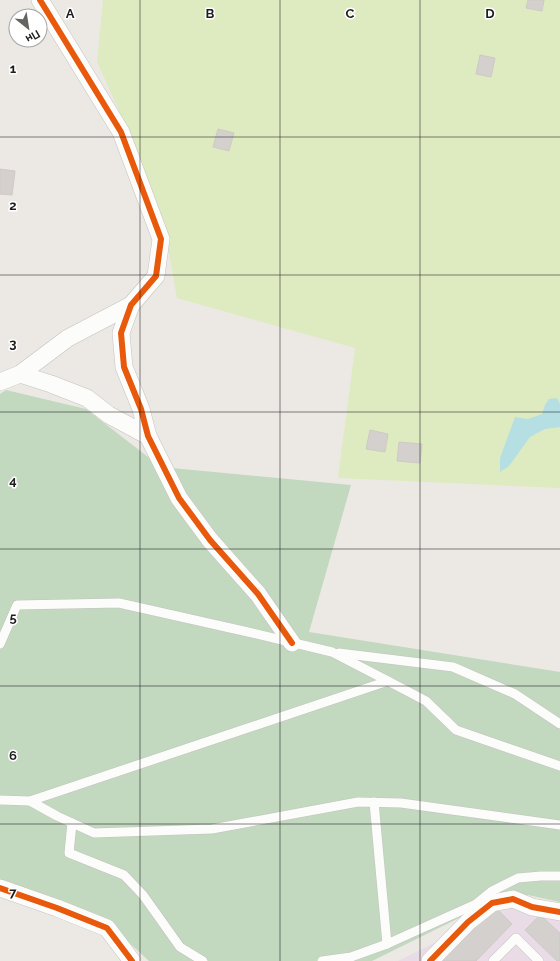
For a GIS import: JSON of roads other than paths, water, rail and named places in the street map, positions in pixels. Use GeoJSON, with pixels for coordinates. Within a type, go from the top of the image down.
{"type":"FeatureCollection","features":[{"type":"Feature","properties":{"kind":"street"},"geometry":{"type":"LineString","coordinates":[[40,0],[121,132],[161,239],[156,276],[131,305],[121,332],[124,367],[141,409],[148,436],[179,498],[210,540],[258,594],[292,643]]}},
{"type":"Feature","properties":{"kind":"street"},"geometry":{"type":"LineString","coordinates":[[0,382],[20,374],[68,338],[131,305]]}},
{"type":"Feature","properties":{"kind":"street"},"geometry":{"type":"LineString","coordinates":[[20,374],[87,398],[109,415],[148,436]]}},
{"type":"Feature","properties":{"kind":"street"},"geometry":{"type":"LineString","coordinates":[[0,888],[57,908],[107,928],[132,961]]}},
{"type":"Feature","properties":{"kind":"street"},"geometry":{"type":"LineString","coordinates":[[430,961],[468,922],[492,903],[513,899],[532,907],[560,912]]}},
{"type":"Feature","properties":{"kind":"lane"},"geometry":{"type":"LineString","coordinates":[[0,644],[17,605],[119,603],[332,652],[453,668],[515,694],[560,724]]}},
{"type":"Feature","properties":{"kind":"lane"},"geometry":{"type":"LineString","coordinates":[[332,652],[426,701],[456,730],[560,766]]}},
{"type":"Feature","properties":{"kind":"lane"},"geometry":{"type":"LineString","coordinates":[[0,800],[30,801],[388,681]]}},
{"type":"Feature","properties":{"kind":"lane"},"geometry":{"type":"LineString","coordinates":[[30,801],[94,833],[212,829],[358,802],[401,803],[560,825]]}},
{"type":"Feature","properties":{"kind":"lane"},"geometry":{"type":"LineString","coordinates":[[374,802],[387,944]]}},
{"type":"Feature","properties":{"kind":"lane"},"geometry":{"type":"LineString","coordinates":[[72,823],[69,853],[124,875],[143,895],[180,947],[203,961]]}},
{"type":"Feature","properties":{"kind":"lane"},"geometry":{"type":"LineString","coordinates":[[322,961],[351,957],[387,944],[476,904],[492,891],[518,878],[560,876]]}},
{"type":"Feature","properties":{"kind":"lane"},"geometry":{"type":"LineString","coordinates":[[493,961],[516,938],[539,961]]}},
{"type":"Feature","properties":{"kind":"water"},"geometry":{"type":"Polygon","coordinates":[[[557,398],[560,404],[560,427],[545,429],[530,437],[509,466],[500,472],[500,458],[515,417],[528,419],[542,414],[549,399],[557,398]]]}}]}
